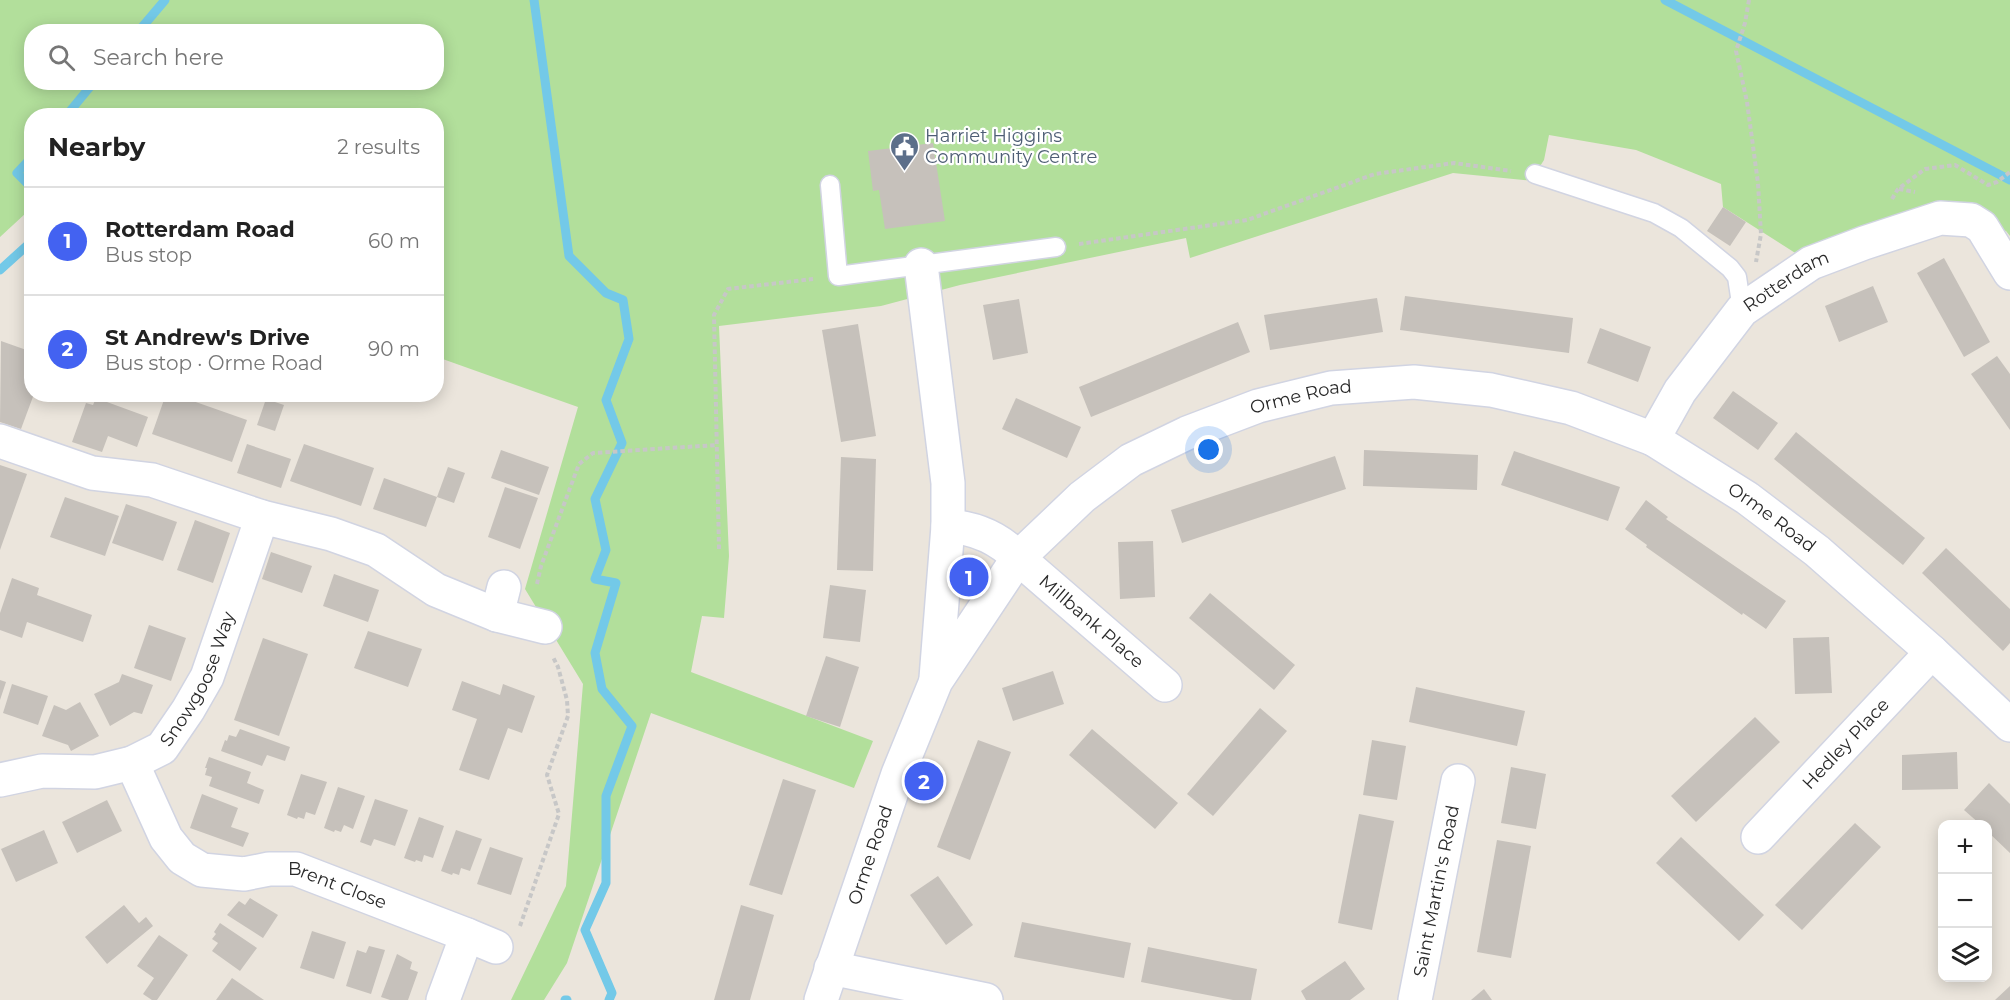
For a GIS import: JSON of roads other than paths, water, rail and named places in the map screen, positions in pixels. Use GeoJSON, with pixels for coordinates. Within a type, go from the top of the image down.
{"type":"FeatureCollection","features":[{"type":"Feature","properties":{"kind":"street","name":"Rotterdam"},"geometry":{"type":"LineString","coordinates":[[1653,439],[1680,391],[1742,310],[1811,263],[1940,218],[1971,220],[1982,227],[2010,273]]}},
{"type":"Feature","properties":{"kind":"street"},"geometry":{"type":"LineString","coordinates":[[921,265],[948,483],[948,526],[936,681]]}},
{"type":"Feature","properties":{"kind":"street","name":"Orme Road"},"geometry":{"type":"LineString","coordinates":[[821,1000],[898,774],[936,681],[1018,558],[1082,497],[1131,460],[1187,433],[1258,406],[1331,388],[1414,382],[1491,390],[1571,408],[1653,439],[1746,498],[1817,550],[2010,725]]}},
{"type":"Feature","properties":{"kind":"street"},"geometry":{"type":"LineString","coordinates":[[0,441],[92,473],[152,480],[261,517],[331,534],[376,550],[436,590],[501,601],[545,627]]}},
{"type":"Feature","properties":{"kind":"street","name":"Snowgoose Way"},"geometry":{"type":"LineString","coordinates":[[4,775],[42,771],[95,772],[132,763],[162,748],[207,677],[261,517]]}},
{"type":"Feature","properties":{"kind":"street","name":"Millbank Place"},"geometry":{"type":"LineString","coordinates":[[948,526],[966,527],[1005,544],[1018,558],[1165,685]]}},
{"type":"Feature","properties":{"kind":"street","name":"Hedley Place"},"geometry":{"type":"LineString","coordinates":[[1758,837],[1932,652]]}},
{"type":"Feature","properties":{"kind":"street","name":"Brent Close"},"geometry":{"type":"LineString","coordinates":[[132,763],[166,838],[198,881],[269,869],[296,869],[482,941],[442,1000]]}},
{"type":"Feature","properties":{"kind":"street","name":"Saint Martin's Road"},"geometry":{"type":"LineString","coordinates":[[1415,1000],[1458,781]]}},
{"type":"Feature","properties":{"kind":"street"},"geometry":{"type":"LineString","coordinates":[[831,968],[986,1000]]}},
{"type":"Feature","properties":{"kind":"lane"},"geometry":{"type":"LineString","coordinates":[[1535,174],[1654,213],[1681,228],[1730,268],[1737,278],[1742,310]]}},
{"type":"Feature","properties":{"kind":"lane"},"geometry":{"type":"LineString","coordinates":[[830,184],[838,276],[1056,247]]}},
{"type":"Feature","properties":{"kind":"waterway"},"geometry":{"type":"LineString","coordinates":[[145,24],[165,0]]}},
{"type":"Feature","properties":{"kind":"waterway"},"geometry":{"type":"LineString","coordinates":[[534,0],[569,256],[606,293],[623,300],[629,339],[606,400],[622,443],[595,499],[606,550],[595,579],[616,583],[595,653],[602,689],[632,726],[606,796],[606,883],[585,930],[612,993],[609,1000]]}},
{"type":"Feature","properties":{"kind":"waterway"},"geometry":{"type":"LineString","coordinates":[[1665,0],[2010,180]]}},
{"type":"Feature","properties":{"kind":"waterway"},"geometry":{"type":"LineString","coordinates":[[73,108],[87,90]]}},
{"type":"Feature","properties":{"kind":"waterway"},"geometry":{"type":"LineString","coordinates":[[24,166],[17,173],[24,180]]}},
{"type":"Feature","properties":{"kind":"waterway"},"geometry":{"type":"LineString","coordinates":[[0,270],[24,248]]}},
{"type":"Feature","properties":{"kind":"place","name":"Harriet Higgins Community Centre"},"geometry":{"type":"Point","coordinates":[904,172]}},
{"type":"Feature","properties":{"kind":"place","name":"Rotterdam Road"},"geometry":{"type":"Point","coordinates":[969,577]}},
{"type":"Feature","properties":{"kind":"place","name":"St Andrew's Drive"},"geometry":{"type":"Point","coordinates":[924,781]}}]}
